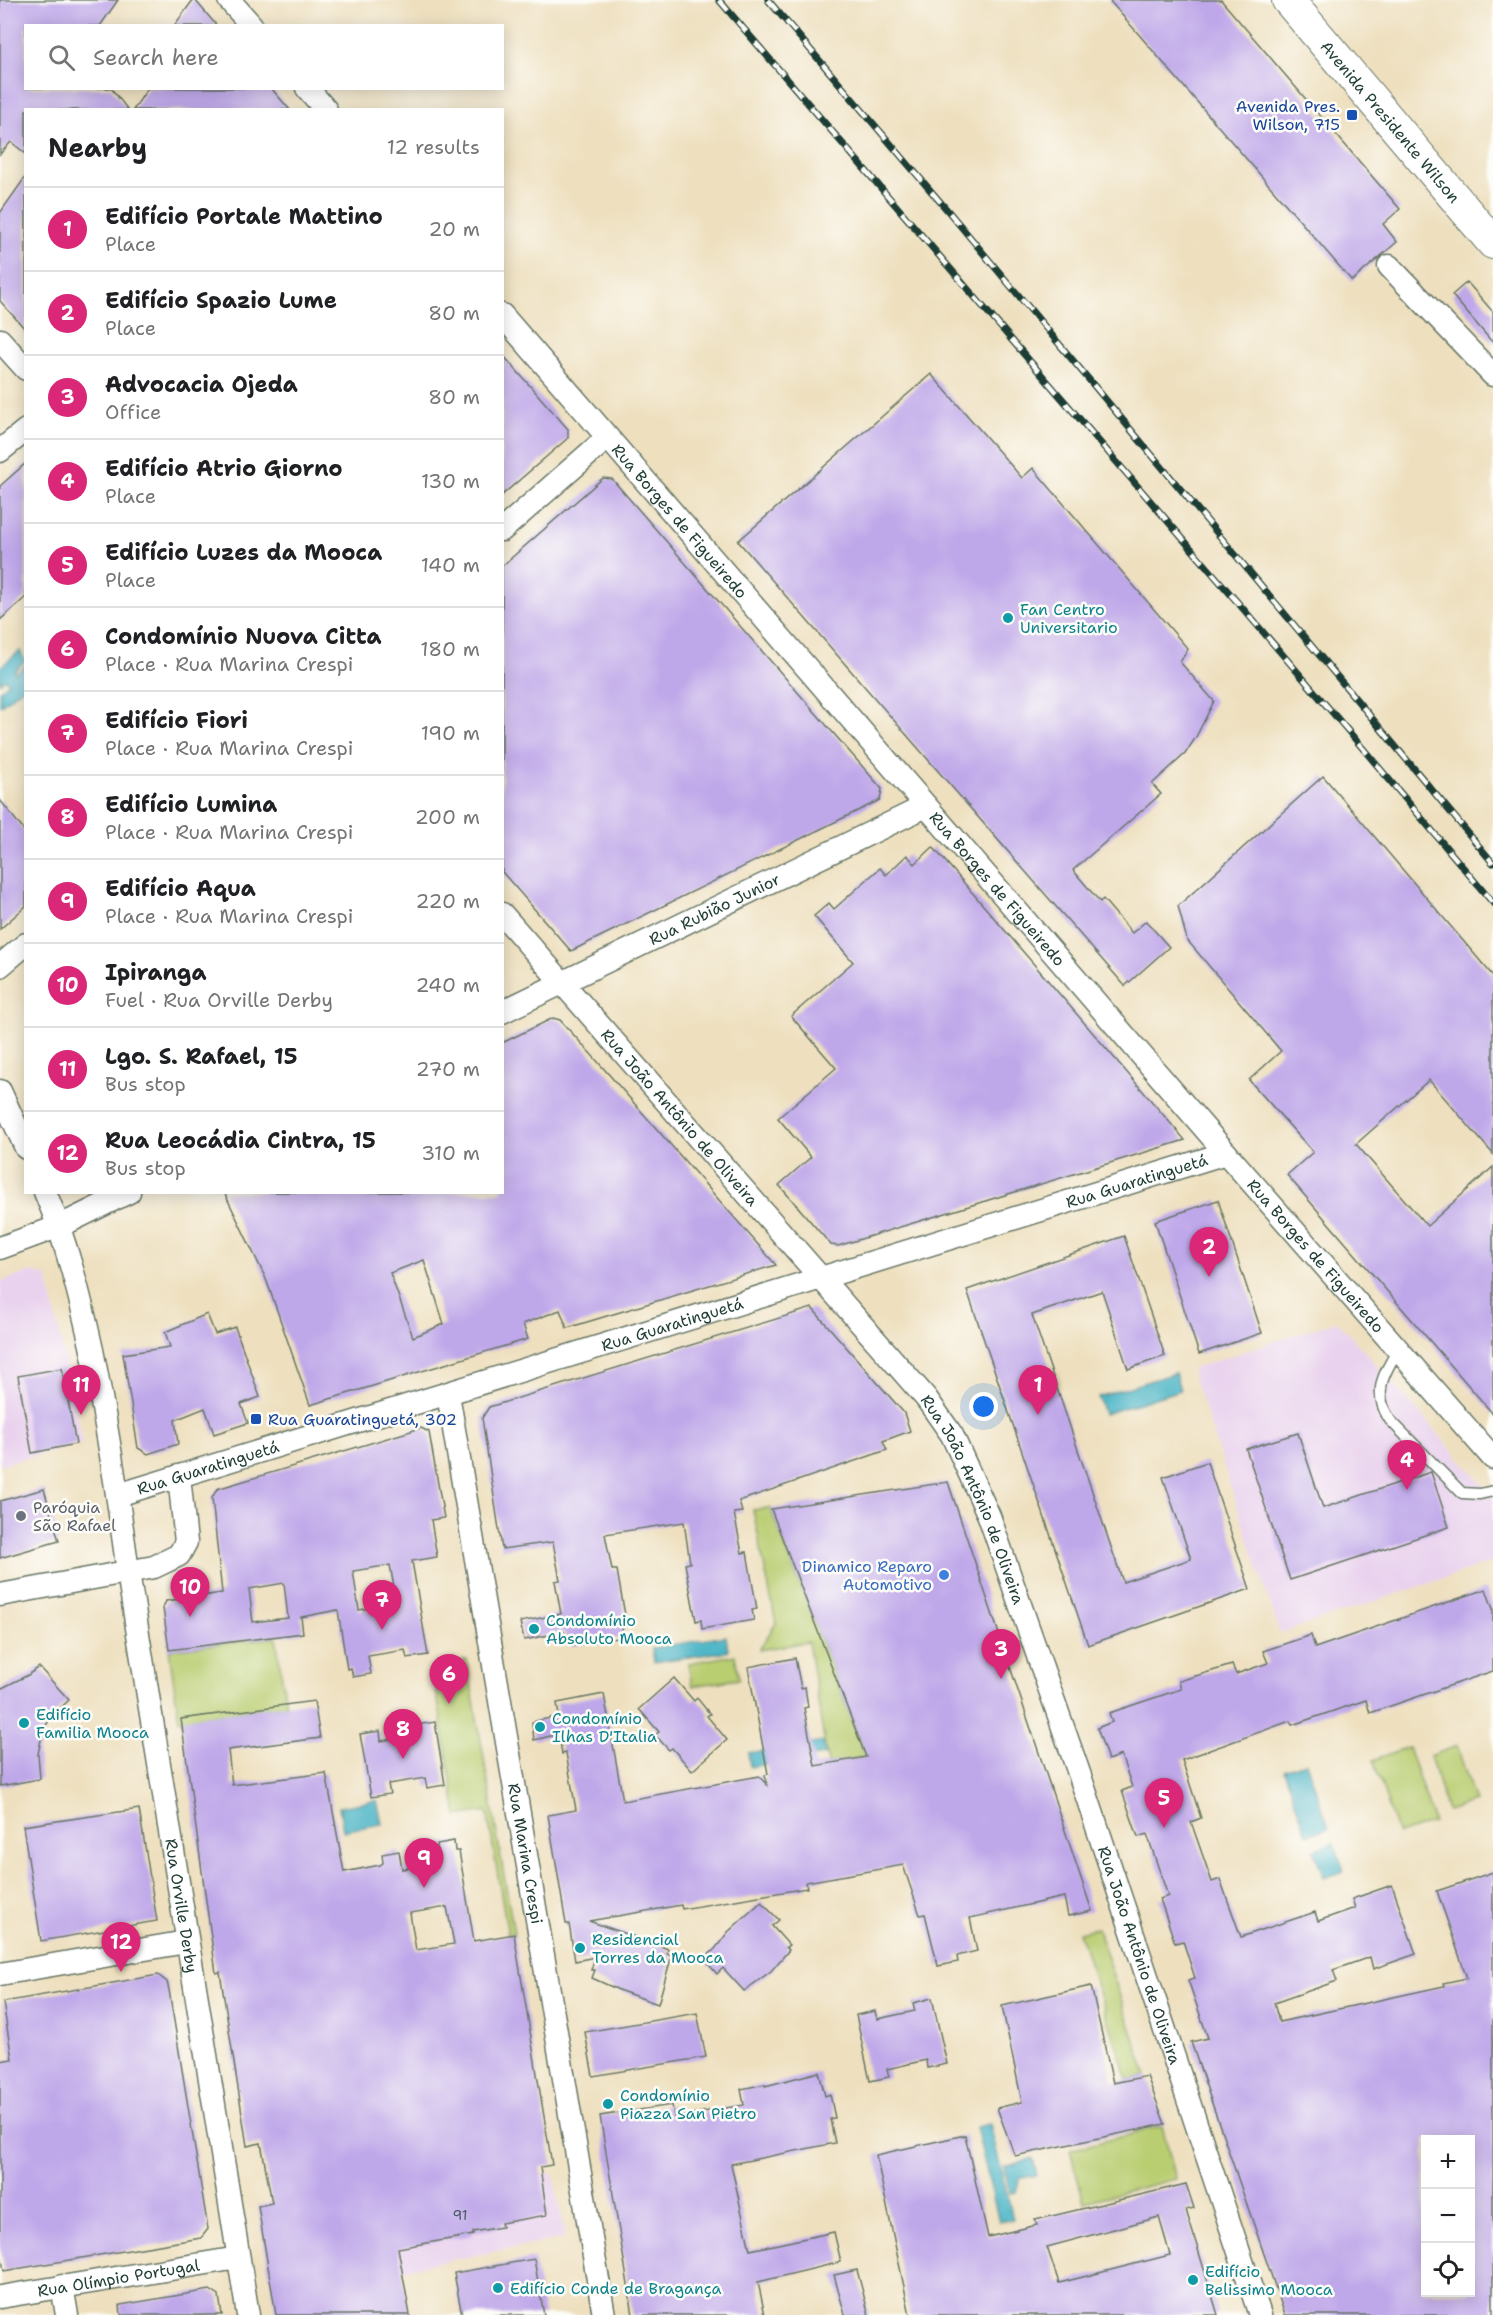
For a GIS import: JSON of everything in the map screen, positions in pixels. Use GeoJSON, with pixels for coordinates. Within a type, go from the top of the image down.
{"type":"FeatureCollection","features":[{"type":"Feature","properties":{"kind":"street"},"geometry":{"type":"LineString","coordinates":[[229,0],[250,24]]}},
{"type":"Feature","properties":{"kind":"street","name":"Avenida Presidente Wilson"},"geometry":{"type":"LineString","coordinates":[[1288,0],[1493,243]]}},
{"type":"Feature","properties":{"kind":"street"},"geometry":{"type":"LineString","coordinates":[[309,90],[324,108]]}},
{"type":"Feature","properties":{"kind":"street"},"geometry":{"type":"LineString","coordinates":[[1389,266],[1493,375]]}},
{"type":"Feature","properties":{"kind":"street","name":"Rua Borges de Figueiredo"},"geometry":{"type":"LineString","coordinates":[[504,317],[1226,1154],[1493,1458]]}},
{"type":"Feature","properties":{"kind":"street"},"geometry":{"type":"LineString","coordinates":[[0,340],[24,367]]}},
{"type":"Feature","properties":{"kind":"street"},"geometry":{"type":"LineString","coordinates":[[0,452],[24,432]]}},
{"type":"Feature","properties":{"kind":"street"},"geometry":{"type":"LineString","coordinates":[[504,528],[607,438]]}},
{"type":"Feature","properties":{"kind":"street","name":"Rua Rubião Junior"},"geometry":{"type":"LineString","coordinates":[[504,1011],[926,806]]}},
{"type":"Feature","properties":{"kind":"street","name":"Rua João Antônio de Oliveira"},"geometry":{"type":"LineString","coordinates":[[504,916],[926,1398],[952,1435],[989,1516],[1076,1765],[1260,2315]]}},
{"type":"Feature","properties":{"kind":"street"},"geometry":{"type":"LineString","coordinates":[[0,966],[24,946]]}},
{"type":"Feature","properties":{"kind":"street"},"geometry":{"type":"LineString","coordinates":[[0,1091],[24,1144]]}},
{"type":"Feature","properties":{"kind":"street","name":"Rua Guaratinguetá"},"geometry":{"type":"LineString","coordinates":[[118,1495],[1226,1154]]}},
{"type":"Feature","properties":{"kind":"street","name":"Rua Orville Derby"},"geometry":{"type":"LineString","coordinates":[[46,1194],[60,1226],[92,1351],[112,1454],[128,1572],[186,1942],[248,2315]]}},
{"type":"Feature","properties":{"kind":"street"},"geometry":{"type":"LineString","coordinates":[[0,1248],[60,1226],[125,1194]]}},
{"type":"Feature","properties":{"kind":"street","name":"Rua Marina Crespi"},"geometry":{"type":"LineString","coordinates":[[448,1394],[604,2315]]}},
{"type":"Feature","properties":{"kind":"street"},"geometry":{"type":"LineString","coordinates":[[0,1595],[154,1567],[169,1562],[179,1555],[186,1542],[179,1476]]}},
{"type":"Feature","properties":{"kind":"street"},"geometry":{"type":"LineString","coordinates":[[0,1974],[186,1942]]}},
{"type":"Feature","properties":{"kind":"street","name":"Rua Olímpio Portugal"},"geometry":{"type":"LineString","coordinates":[[0,2297],[238,2258]]}},
{"type":"Feature","properties":{"kind":"street"},"geometry":{"type":"LineString","coordinates":[[62,2286],[67,2315]]}},
{"type":"Feature","properties":{"kind":"lane"},"geometry":{"type":"LineString","coordinates":[[1398,1350],[1386,1370],[1381,1385],[1381,1407],[1390,1420],[1462,1493],[1480,1494],[1493,1491]]}},
{"type":"Feature","properties":{"kind":"shaded area"},"geometry":{"type":"Polygon","coordinates":[[[30,1272],[47,1276],[83,1443],[0,1465],[0,1282],[30,1272]]]}},
{"type":"Feature","properties":{"kind":"shaded area"},"geometry":{"type":"Polygon","coordinates":[[[1337,1321],[1493,1496],[1493,1562],[1280,1633],[1191,1369],[1337,1321]]]}},
{"type":"Feature","properties":{"kind":"shaded area"},"geometry":{"type":"Polygon","coordinates":[[[553,2173],[565,2238],[338,2282],[464,2188],[553,2173]]]}},
{"type":"Feature","properties":{"kind":"green space"},"geometry":{"type":"Polygon","coordinates":[[[770,1508],[866,1757],[828,1764],[808,1642],[759,1650],[776,1623],[753,1510],[770,1508]]]}},
{"type":"Feature","properties":{"kind":"green space"},"geometry":{"type":"Polygon","coordinates":[[[276,1637],[286,1705],[179,1720],[169,1650],[276,1637]]]}},
{"type":"Feature","properties":{"kind":"green space"},"geometry":{"type":"Polygon","coordinates":[[[735,1655],[739,1679],[692,1686],[688,1663],[735,1655]]]}},
{"type":"Feature","properties":{"kind":"green space"},"geometry":{"type":"Polygon","coordinates":[[[463,1660],[467,1660],[514,1934],[508,1935],[487,1811],[457,1816],[436,1689],[466,1684],[463,1660]]]}},
{"type":"Feature","properties":{"kind":"green space"},"geometry":{"type":"Polygon","coordinates":[[[1457,1746],[1475,1802],[1447,1811],[1430,1756],[1457,1746]]]}},
{"type":"Feature","properties":{"kind":"green space"},"geometry":{"type":"Polygon","coordinates":[[[1408,1747],[1434,1822],[1398,1834],[1373,1760],[1408,1747]]]}},
{"type":"Feature","properties":{"kind":"green space"},"geometry":{"type":"Polygon","coordinates":[[[1097,1928],[1147,2076],[1128,2080],[1079,1932],[1097,1928]]]}},
{"type":"Feature","properties":{"kind":"green space"},"geometry":{"type":"Polygon","coordinates":[[[1162,2126],[1176,2179],[1084,2202],[1070,2150],[1162,2126]]]}},
{"type":"Feature","properties":{"kind":"water"},"geometry":{"type":"Polygon","coordinates":[[[20,651],[24,662],[14,671],[16,673],[24,667],[24,687],[0,706],[0,690],[9,683],[5,679],[0,683],[0,667],[20,651]]]}},
{"type":"Feature","properties":{"kind":"water"},"geometry":{"type":"Polygon","coordinates":[[[1175,1373],[1180,1390],[1104,1414],[1098,1397],[1175,1373]]]}},
{"type":"Feature","properties":{"kind":"water"},"geometry":{"type":"Polygon","coordinates":[[[726,1636],[728,1651],[654,1662],[652,1648],[726,1636]]]}},
{"type":"Feature","properties":{"kind":"water"},"geometry":{"type":"Polygon","coordinates":[[[823,1742],[825,1755],[750,1767],[748,1753],[823,1742]]]}},
{"type":"Feature","properties":{"kind":"water"},"geometry":{"type":"Polygon","coordinates":[[[1306,1762],[1329,1828],[1307,1835],[1284,1770],[1306,1762]]]}},
{"type":"Feature","properties":{"kind":"water"},"geometry":{"type":"Polygon","coordinates":[[[377,1800],[382,1824],[343,1831],[339,1807],[377,1800]]]}},
{"type":"Feature","properties":{"kind":"water"},"geometry":{"type":"Polygon","coordinates":[[[1334,1843],[1344,1871],[1324,1878],[1314,1850],[1334,1843]]]}},
{"type":"Feature","properties":{"kind":"water"},"geometry":{"type":"Polygon","coordinates":[[[990,2124],[1013,2219],[999,2222],[976,2127],[990,2124]]]}},
{"type":"Feature","properties":{"kind":"water"},"geometry":{"type":"Polygon","coordinates":[[[1033,2159],[1037,2175],[1021,2178],[1015,2192],[1010,2193],[1004,2167],[1033,2159]]]}},
{"type":"Feature","properties":{"kind":"building"},"geometry":{"type":"Polygon","coordinates":[[[0,0],[118,0],[101,24],[24,24],[24,90],[113,90],[126,108],[24,108],[24,152],[11,142],[0,154],[0,0]]]}},
{"type":"Feature","properties":{"kind":"building"},"geometry":{"type":"Polygon","coordinates":[[[195,0],[215,24],[175,24],[195,0]]]}},
{"type":"Feature","properties":{"kind":"building"},"geometry":{"type":"Polygon","coordinates":[[[1109,0],[1221,0],[1400,209],[1383,224],[1397,242],[1352,281],[1109,0]]]}},
{"type":"Feature","properties":{"kind":"building"},"geometry":{"type":"Polygon","coordinates":[[[147,90],[273,90],[288,108],[134,108],[147,90]]]}},
{"type":"Feature","properties":{"kind":"building"},"geometry":{"type":"Polygon","coordinates":[[[24,179],[24,328],[0,301],[0,213],[24,179]]]}},
{"type":"Feature","properties":{"kind":"building"},"geometry":{"type":"Polygon","coordinates":[[[1467,282],[1493,312],[1493,343],[1452,295],[1467,282]]]}},
{"type":"Feature","properties":{"kind":"building"},"geometry":{"type":"Polygon","coordinates":[[[504,356],[568,429],[568,438],[504,493],[504,356]]]}},
{"type":"Feature","properties":{"kind":"building","name":"Fan Centro Universitario"},"geometry":{"type":"Polygon","coordinates":[[[931,374],[1022,478],[1033,468],[1188,649],[1180,662],[1214,701],[1185,754],[1152,784],[1161,794],[1073,870],[1100,902],[1103,899],[1132,933],[1146,921],[1169,947],[1125,986],[738,541],[931,374]]]}},
{"type":"Feature","properties":{"kind":"building"},"geometry":{"type":"Polygon","coordinates":[[[24,465],[24,599],[0,620],[0,486],[24,465]]]}},
{"type":"Feature","properties":{"kind":"building"},"geometry":{"type":"Polygon","coordinates":[[[603,478],[612,479],[882,789],[880,800],[571,951],[504,874],[504,564],[603,478]]]}},
{"type":"Feature","properties":{"kind":"building"},"geometry":{"type":"Polygon","coordinates":[[[1323,776],[1493,976],[1493,1154],[1429,1080],[1356,1144],[1427,1226],[1493,1167],[1493,1414],[1287,1175],[1313,1152],[1249,1080],[1281,1051],[1187,940],[1178,906],[1323,776]]]}},
{"type":"Feature","properties":{"kind":"building"},"geometry":{"type":"Polygon","coordinates":[[[0,800],[24,830],[24,908],[0,929],[0,800]]]}},
{"type":"Feature","properties":{"kind":"building"},"geometry":{"type":"Polygon","coordinates":[[[933,847],[1185,1140],[838,1246],[831,1245],[779,1185],[811,1157],[778,1118],[836,1068],[791,1016],[853,962],[814,916],[829,903],[834,909],[880,868],[886,875],[907,855],[915,864],[933,847]]]}},
{"type":"Feature","properties":{"kind":"building"},"geometry":{"type":"Polygon","coordinates":[[[553,1018],[560,1020],[591,1054],[776,1265],[567,1328],[560,1310],[523,1324],[528,1339],[310,1405],[266,1279],[225,1194],[504,1194],[504,1042],[553,1018]],[[424,1260],[390,1273],[413,1337],[444,1324],[424,1260]]]}},
{"type":"Feature","properties":{"kind":"building"},"geometry":{"type":"Polygon","coordinates":[[[1218,1200],[1262,1333],[1199,1354],[1155,1221],[1218,1200]]]}},
{"type":"Feature","properties":{"kind":"building"},"geometry":{"type":"Polygon","coordinates":[[[1124,1236],[1165,1356],[1128,1369],[1102,1291],[1032,1315],[1123,1582],[1191,1559],[1163,1477],[1207,1462],[1250,1589],[1088,1645],[967,1290],[1124,1236]]]}},
{"type":"Feature","properties":{"kind":"building"},"geometry":{"type":"Polygon","coordinates":[[[812,1308],[904,1413],[910,1431],[883,1441],[887,1450],[739,1501],[742,1512],[734,1513],[742,1553],[747,1552],[757,1609],[752,1610],[754,1620],[702,1629],[701,1620],[696,1621],[685,1564],[690,1563],[684,1522],[605,1534],[612,1570],[617,1570],[627,1626],[622,1627],[624,1637],[572,1646],[571,1637],[565,1638],[564,1632],[524,1640],[520,1622],[561,1614],[555,1581],[560,1580],[553,1542],[502,1549],[482,1418],[489,1407],[812,1308]]]}},
{"type":"Feature","properties":{"kind":"building"},"geometry":{"type":"Polygon","coordinates":[[[207,1314],[215,1334],[235,1327],[260,1397],[241,1404],[248,1423],[214,1434],[205,1408],[175,1420],[178,1444],[148,1454],[138,1448],[123,1354],[170,1347],[165,1332],[207,1314]]]}},
{"type":"Feature","properties":{"kind":"building"},"geometry":{"type":"Polygon","coordinates":[[[62,1368],[76,1444],[32,1453],[18,1376],[62,1368]]]}},
{"type":"Feature","properties":{"kind":"building"},"geometry":{"type":"Polygon","coordinates":[[[421,1428],[429,1432],[444,1518],[431,1520],[437,1557],[412,1561],[428,1655],[407,1658],[405,1650],[368,1656],[371,1674],[353,1677],[351,1668],[347,1669],[338,1610],[301,1617],[303,1633],[169,1650],[163,1608],[166,1601],[222,1593],[212,1498],[217,1489],[421,1428]],[[390,1565],[353,1571],[359,1610],[397,1604],[390,1565]],[[284,1583],[249,1589],[253,1622],[288,1618],[284,1583]]]}},
{"type":"Feature","properties":{"kind":"building"},"geometry":{"type":"Polygon","coordinates":[[[1298,1433],[1323,1508],[1431,1472],[1449,1527],[1290,1580],[1246,1449],[1298,1433]]]}},
{"type":"Feature","properties":{"kind":"building"},"geometry":{"type":"Polygon","coordinates":[[[948,1482],[1092,1911],[1068,1916],[1064,1897],[970,1918],[977,1951],[957,1956],[958,1962],[938,1966],[925,1914],[920,1915],[903,1865],[806,1882],[807,1888],[682,1909],[681,1905],[589,1921],[668,1949],[667,1953],[672,1955],[658,2004],[592,1978],[595,1970],[591,1970],[595,1957],[575,1961],[569,1924],[566,1924],[548,1815],[576,1810],[566,1753],[562,1754],[559,1734],[534,1740],[532,1722],[559,1716],[557,1703],[604,1694],[623,1801],[759,1776],[767,1785],[765,1775],[768,1774],[748,1667],[795,1658],[801,1688],[805,1687],[808,1707],[804,1708],[815,1766],[866,1757],[771,1509],[948,1482]]]}},
{"type":"Feature","properties":{"kind":"building","name":"Paróquia São Rafael"},"geometry":{"type":"Polygon","coordinates":[[[44,1489],[59,1541],[0,1558],[0,1501],[44,1489]]]}},
{"type":"Feature","properties":{"kind":"building"},"geometry":{"type":"Polygon","coordinates":[[[1486,1589],[1493,1609],[1493,1671],[1370,1713],[1366,1700],[1292,1725],[1290,1721],[1182,1760],[1201,1818],[1191,1822],[1212,1882],[1220,1879],[1241,1937],[1315,1912],[1318,1921],[1355,1908],[1352,1899],[1392,1885],[1416,1954],[1373,1969],[1370,1957],[1333,1970],[1337,1981],[1274,2003],[1279,2022],[1444,1986],[1443,1983],[1467,1978],[1437,1891],[1493,1872],[1493,2315],[1285,2315],[1191,2042],[1208,2038],[1188,1980],[1195,1978],[1183,1941],[1175,1943],[1160,1899],[1168,1896],[1147,1834],[1138,1837],[1122,1791],[1132,1787],[1121,1755],[1108,1760],[1097,1728],[1112,1722],[1109,1713],[1181,1689],[1179,1681],[1232,1665],[1236,1674],[1268,1663],[1263,1651],[1311,1635],[1315,1648],[1486,1589]]]}},
{"type":"Feature","properties":{"kind":"building","name":"Edifício Familia Mooca"},"geometry":{"type":"Polygon","coordinates":[[[39,1667],[69,1700],[52,1716],[43,1730],[38,1754],[40,1779],[0,1786],[0,1689],[39,1667]]]}},
{"type":"Feature","properties":{"kind":"building"},"geometry":{"type":"Polygon","coordinates":[[[674,1678],[694,1701],[697,1698],[710,1714],[707,1716],[727,1740],[692,1771],[672,1748],[669,1750],[655,1735],[659,1732],[639,1709],[674,1678]]]}},
{"type":"Feature","properties":{"kind":"building"},"geometry":{"type":"Polygon","coordinates":[[[314,1701],[320,1738],[228,1750],[232,1785],[326,1773],[344,1872],[380,1865],[383,1863],[382,1854],[399,1851],[402,1869],[439,1862],[437,1844],[454,1841],[455,1851],[459,1851],[474,1941],[514,1934],[552,2165],[540,2167],[547,2215],[501,2223],[502,2227],[473,2232],[473,2235],[398,2248],[410,2315],[276,2315],[258,2206],[272,2203],[261,2143],[247,2146],[220,1972],[216,1973],[181,1719],[314,1701]],[[447,1907],[410,1913],[416,1950],[454,1944],[447,1907]]]}},
{"type":"Feature","properties":{"kind":"building"},"geometry":{"type":"Polygon","coordinates":[[[435,1722],[445,1785],[427,1788],[425,1778],[388,1784],[390,1794],[371,1797],[360,1734],[380,1731],[381,1741],[417,1735],[415,1725],[435,1722]]]}},
{"type":"Feature","properties":{"kind":"building"},"geometry":{"type":"Polygon","coordinates":[[[139,1809],[157,1921],[41,1941],[23,1826],[139,1809]]]}},
{"type":"Feature","properties":{"kind":"building"},"geometry":{"type":"Polygon","coordinates":[[[761,1902],[779,1920],[772,1926],[789,1945],[786,1947],[789,1950],[771,1971],[744,1991],[723,1968],[717,1974],[704,1959],[728,1932],[761,1902]]]}},
{"type":"Feature","properties":{"kind":"building"},"geometry":{"type":"Polygon","coordinates":[[[158,1975],[167,1982],[169,1990],[208,2229],[201,2238],[4,2271],[0,2248],[0,2061],[12,2059],[3,2002],[158,1975]]]}},
{"type":"Feature","properties":{"kind":"building"},"geometry":{"type":"Polygon","coordinates":[[[1091,1986],[1113,2083],[1147,2076],[1165,2124],[1015,2156],[997,2108],[1022,2102],[1002,2006],[1091,1986]]]}},
{"type":"Feature","properties":{"kind":"building"},"geometry":{"type":"Polygon","coordinates":[[[932,1998],[947,2064],[927,2068],[926,2060],[887,2069],[889,2077],[870,2081],[856,2015],[875,2011],[877,2019],[915,2011],[913,2003],[932,1998]]]}},
{"type":"Feature","properties":{"kind":"building"},"geometry":{"type":"Polygon","coordinates":[[[697,2013],[706,2057],[593,2076],[585,2032],[697,2013]]]}},
{"type":"Feature","properties":{"kind":"building"},"geometry":{"type":"Polygon","coordinates":[[[819,2072],[825,2096],[830,2094],[835,2118],[830,2119],[835,2143],[731,2164],[750,2250],[834,2232],[841,2262],[758,2282],[765,2315],[633,2315],[600,2116],[672,2105],[674,2117],[744,2105],[741,2089],[765,2084],[765,2086],[819,2072]]]}},
{"type":"Feature","properties":{"kind":"building"},"geometry":{"type":"Polygon","coordinates":[[[965,2135],[988,2237],[1037,2225],[1035,2220],[1186,2184],[1194,2208],[1186,2210],[1218,2315],[910,2315],[876,2155],[965,2135]],[[1159,2217],[1047,2247],[1059,2283],[1170,2255],[1159,2217]]]}},
{"type":"Feature","properties":{"kind":"building","name":"Edifício Conde de Bragança"},"geometry":{"type":"Polygon","coordinates":[[[534,2259],[544,2315],[462,2315],[454,2273],[534,2259]]]}},
{"type":"Feature","properties":{"kind":"building"},"geometry":{"type":"Polygon","coordinates":[[[857,2270],[869,2315],[845,2315],[834,2275],[857,2270]]]}},
{"type":"Feature","properties":{"kind":"building"},"geometry":{"type":"Polygon","coordinates":[[[210,2290],[219,2296],[222,2315],[121,2315],[120,2305],[210,2290]]]}},
{"type":"Feature","properties":{"kind":"railway"},"geometry":{"type":"LineString","coordinates":[[719,0],[1344,726],[1493,903]]}},
{"type":"Feature","properties":{"kind":"railway"},"geometry":{"type":"LineString","coordinates":[[768,0],[948,211],[1493,863]]}},
{"type":"Feature","properties":{"kind":"place","name":"Avenida Pres. Wilson, 715"},"geometry":{"type":"Point","coordinates":[1352,115]}},
{"type":"Feature","properties":{"kind":"place","name":"Fan Centro Universitario"},"geometry":{"type":"Point","coordinates":[1008,618]}},
{"type":"Feature","properties":{"kind":"place","name":"Edifício Spazio Lume"},"geometry":{"type":"Point","coordinates":[1209,1277]}},
{"type":"Feature","properties":{"kind":"place","name":"Lgo. S. Rafael, 15"},"geometry":{"type":"Point","coordinates":[81,1415]}},
{"type":"Feature","properties":{"kind":"place","name":"Edifício Portale Mattino"},"geometry":{"type":"Point","coordinates":[1038,1415]}},
{"type":"Feature","properties":{"kind":"place","name":"Rua Guaratinguetá, 302"},"geometry":{"type":"Point","coordinates":[256,1419]}},
{"type":"Feature","properties":{"kind":"place","name":"Edifício Atrio Giorno"},"geometry":{"type":"Point","coordinates":[1407,1490]}},
{"type":"Feature","properties":{"kind":"place","name":"Paróquia São Rafael"},"geometry":{"type":"Point","coordinates":[21,1516]}},
{"type":"Feature","properties":{"kind":"place","name":"Dinamico Reparo Automotivo"},"geometry":{"type":"Point","coordinates":[944,1575]}},
{"type":"Feature","properties":{"kind":"place","name":"Ipiranga"},"geometry":{"type":"Point","coordinates":[190,1617]}},
{"type":"Feature","properties":{"kind":"place","name":"Condomínio Absoluto Mooca"},"geometry":{"type":"Point","coordinates":[534,1629]}},
{"type":"Feature","properties":{"kind":"place","name":"Edifício Fiori"},"geometry":{"type":"Point","coordinates":[382,1630]}},
{"type":"Feature","properties":{"kind":"place","name":"Advocacia Ojeda"},"geometry":{"type":"Point","coordinates":[1001,1679]}},
{"type":"Feature","properties":{"kind":"place","name":"Condomínio Nuova Citta"},"geometry":{"type":"Point","coordinates":[449,1704]}},
{"type":"Feature","properties":{"kind":"place","name":"Edifício Familia Mooca"},"geometry":{"type":"Point","coordinates":[24,1723]}},
{"type":"Feature","properties":{"kind":"place","name":"Condomínio Ilhas D'Italia"},"geometry":{"type":"Point","coordinates":[540,1727]}},
{"type":"Feature","properties":{"kind":"place","name":"Edifício Lumina"},"geometry":{"type":"Point","coordinates":[403,1759]}},
{"type":"Feature","properties":{"kind":"place","name":"Edifício Luzes da Mooca"},"geometry":{"type":"Point","coordinates":[1164,1828]}},
{"type":"Feature","properties":{"kind":"place","name":"Edifício Aqua"},"geometry":{"type":"Point","coordinates":[424,1888]}},
{"type":"Feature","properties":{"kind":"place","name":"Residencial Torres da Mooca"},"geometry":{"type":"Point","coordinates":[580,1948]}},
{"type":"Feature","properties":{"kind":"place","name":"Rua Leocádia Cintra, 15"},"geometry":{"type":"Point","coordinates":[121,1972]}},
{"type":"Feature","properties":{"kind":"place","name":"Condomínio Piazza San Pietro"},"geometry":{"type":"Point","coordinates":[608,2104]}},
{"type":"Feature","properties":{"kind":"place","name":"Edifício Belissimo Mooca"},"geometry":{"type":"Point","coordinates":[1193,2280]}},
{"type":"Feature","properties":{"kind":"place","name":"Edifício Conde de Bragança"},"geometry":{"type":"Point","coordinates":[498,2288]}}]}
